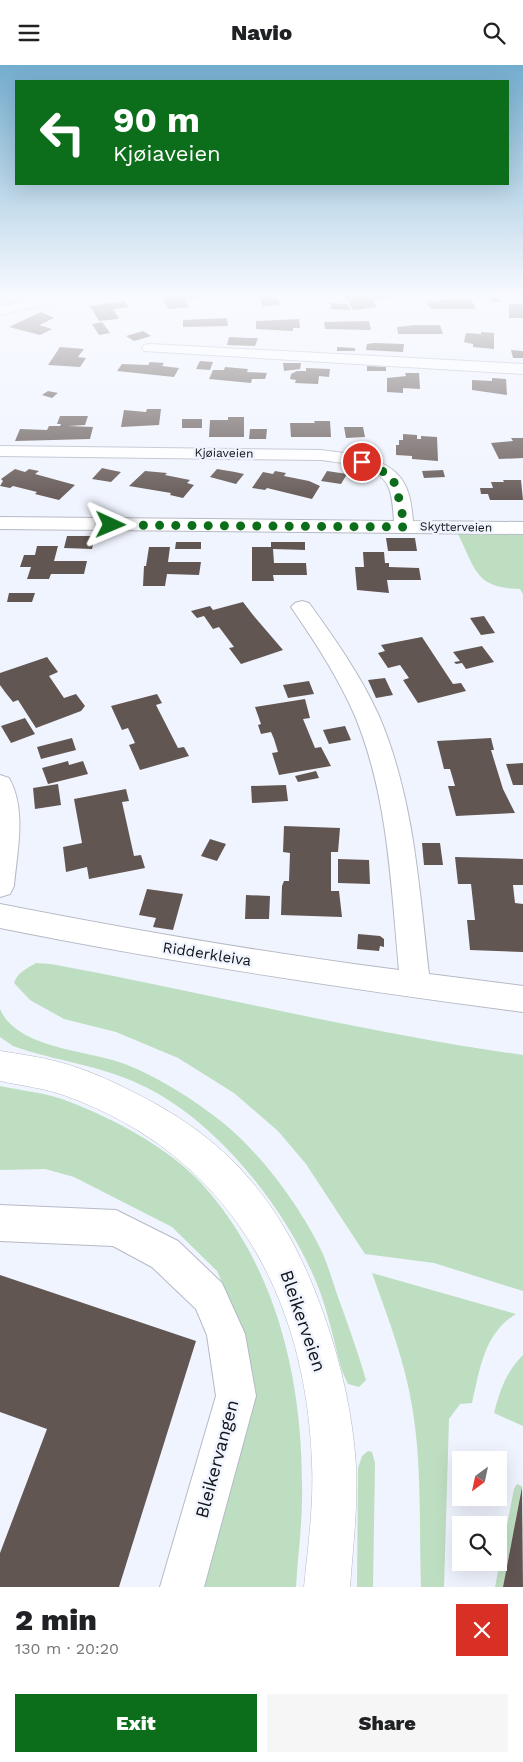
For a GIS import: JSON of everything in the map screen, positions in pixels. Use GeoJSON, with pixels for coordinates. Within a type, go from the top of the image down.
{"type":"FeatureCollection","features":[{"type":"Feature","properties":{"kind":"main road","name":"Bleikerveien"},"geometry":{"type":"LineString","coordinates":[[0,1066],[76,1083],[123,1105],[171,1133],[213,1165],[249,1206],[282,1260],[304,1313],[322,1372],[333,1449],[334,1513],[327,1587]]}},
{"type":"Feature","properties":{"kind":"street"},"geometry":{"type":"LineString","coordinates":[[463,366],[523,369]]}},
{"type":"Feature","properties":{"kind":"street","name":"Kjøiaveien"},"geometry":{"type":"LineString","coordinates":[[0,451],[321,455],[362,462],[388,474],[396,485],[405,527]]}},
{"type":"Feature","properties":{"kind":"street","name":"Skytterveien"},"geometry":{"type":"LineString","coordinates":[[0,523],[523,528]]}},
{"type":"Feature","properties":{"kind":"street"},"geometry":{"type":"LineString","coordinates":[[302,607],[349,679],[374,732],[398,828],[415,985]]}},
{"type":"Feature","properties":{"kind":"street"},"geometry":{"type":"LineString","coordinates":[[0,784],[8,813],[0,886]]}},
{"type":"Feature","properties":{"kind":"street","name":"Ridderkleiva"},"geometry":{"type":"LineString","coordinates":[[0,916],[186,951],[523,999]]}},
{"type":"Feature","properties":{"kind":"street","name":"Bleikervangen"},"geometry":{"type":"LineString","coordinates":[[0,1223],[116,1228],[165,1254],[209,1296],[226,1334],[236,1396],[182,1587]]}},
{"type":"Feature","properties":{"kind":"green space"},"geometry":{"type":"Polygon","coordinates":[[[458,534],[523,535],[523,594],[520,589],[505,588],[485,581],[474,567],[458,534]]]}},
{"type":"Feature","properties":{"kind":"green space"},"geometry":{"type":"Polygon","coordinates":[[[36,963],[110,975],[404,1036],[523,1055],[523,1291],[434,1263],[365,1254],[306,1164],[278,1131],[234,1093],[178,1058],[116,1032],[64,1019],[30,1000],[14,983],[20,974],[36,963]]]}},
{"type":"Feature","properties":{"kind":"green space"},"geometry":{"type":"Polygon","coordinates":[[[0,1009],[9,1022],[22,1033],[37,1040],[125,1064],[163,1082],[211,1113],[252,1150],[280,1183],[304,1219],[323,1254],[366,1380],[359,1387],[348,1384],[342,1371],[324,1305],[304,1255],[287,1225],[267,1196],[221,1142],[195,1119],[167,1099],[139,1084],[108,1072],[13,1046],[0,1037],[0,1009]]]}},
{"type":"Feature","properties":{"kind":"green space"},"geometry":{"type":"Polygon","coordinates":[[[0,1086],[45,1094],[70,1102],[105,1117],[157,1146],[188,1170],[201,1183],[227,1215],[248,1250],[266,1286],[280,1324],[297,1404],[301,1444],[302,1498],[296,1587],[204,1587],[253,1402],[243,1330],[217,1271],[172,1227],[74,1177],[45,1169],[0,1170],[0,1086]]]}},
{"type":"Feature","properties":{"kind":"green space"},"geometry":{"type":"Polygon","coordinates":[[[372,1273],[516,1314],[505,1322],[490,1342],[481,1365],[472,1403],[460,1404],[449,1419],[444,1587],[421,1587],[419,1477],[413,1412],[401,1359],[372,1273]]]}},
{"type":"Feature","properties":{"kind":"green space"},"geometry":{"type":"Polygon","coordinates":[[[523,1355],[523,1426],[494,1413],[504,1382],[512,1368],[523,1355]]]}},
{"type":"Feature","properties":{"kind":"green space"},"geometry":{"type":"Polygon","coordinates":[[[368,1451],[372,1452],[375,1463],[373,1587],[357,1587],[358,1468],[362,1456],[368,1451]]]}},
{"type":"Feature","properties":{"kind":"green space"},"geometry":{"type":"Polygon","coordinates":[[[517,1484],[522,1486],[507,1566],[507,1525],[514,1489],[517,1484]]]}},
{"type":"Feature","properties":{"kind":"green space"},"geometry":{"type":"Polygon","coordinates":[[[498,1571],[506,1571],[503,1587],[495,1587],[498,1571]]]}},
{"type":"Feature","properties":{"kind":"building"},"geometry":{"type":"Polygon","coordinates":[[[121,366],[179,368],[174,377],[117,371],[121,366]]]}},
{"type":"Feature","properties":{"kind":"building"},"geometry":{"type":"Polygon","coordinates":[[[197,366],[211,366],[210,370],[196,369],[197,366]]]}},
{"type":"Feature","properties":{"kind":"building"},"geometry":{"type":"Polygon","coordinates":[[[283,366],[300,366],[300,369],[284,371],[283,366]]]}},
{"type":"Feature","properties":{"kind":"building"},"geometry":{"type":"Polygon","coordinates":[[[367,366],[386,367],[386,371],[367,371],[367,366]]]}},
{"type":"Feature","properties":{"kind":"building"},"geometry":{"type":"Polygon","coordinates":[[[225,367],[248,369],[247,372],[267,373],[265,379],[252,379],[251,383],[209,379],[213,370],[224,370],[225,367]]]}},
{"type":"Feature","properties":{"kind":"building"},"geometry":{"type":"Polygon","coordinates":[[[306,368],[330,369],[329,377],[319,376],[318,384],[295,383],[296,380],[290,379],[291,374],[297,371],[306,371],[306,368]]]}},
{"type":"Feature","properties":{"kind":"building"},"geometry":{"type":"Polygon","coordinates":[[[405,373],[419,373],[420,389],[403,388],[403,393],[387,392],[387,378],[406,376],[405,373]]]}},
{"type":"Feature","properties":{"kind":"building"},"geometry":{"type":"Polygon","coordinates":[[[492,378],[506,379],[507,395],[472,390],[472,380],[492,381],[492,378]]]}},
{"type":"Feature","properties":{"kind":"building"},"geometry":{"type":"Polygon","coordinates":[[[48,391],[58,393],[52,398],[42,395],[48,391]]]}},
{"type":"Feature","properties":{"kind":"building"},"geometry":{"type":"Polygon","coordinates":[[[147,409],[161,409],[159,425],[121,427],[124,410],[146,412],[147,409]]]}},
{"type":"Feature","properties":{"kind":"building"},"geometry":{"type":"Polygon","coordinates":[[[60,416],[88,416],[85,425],[68,426],[93,427],[90,439],[15,441],[20,429],[47,430],[49,426],[60,426],[61,424],[57,424],[60,416]]]}},
{"type":"Feature","properties":{"kind":"building"},"geometry":{"type":"Polygon","coordinates":[[[228,417],[244,417],[244,437],[209,437],[210,420],[228,420],[228,417]]]}},
{"type":"Feature","properties":{"kind":"building"},"geometry":{"type":"Polygon","coordinates":[[[182,419],[202,419],[202,428],[182,428],[182,419]]]}},
{"type":"Feature","properties":{"kind":"building"},"geometry":{"type":"Polygon","coordinates":[[[314,421],[330,421],[331,437],[291,437],[290,423],[315,423],[314,421]]]}},
{"type":"Feature","properties":{"kind":"building"},"geometry":{"type":"Polygon","coordinates":[[[344,427],[363,427],[365,437],[346,438],[344,427]]]}},
{"type":"Feature","properties":{"kind":"building"},"geometry":{"type":"Polygon","coordinates":[[[250,429],[267,429],[266,439],[249,439],[250,429]]]}},
{"type":"Feature","properties":{"kind":"building"},"geometry":{"type":"Polygon","coordinates":[[[403,434],[417,435],[417,439],[421,439],[421,436],[437,437],[438,461],[412,459],[412,456],[396,455],[396,445],[399,445],[399,440],[403,440],[403,434]]]}},
{"type":"Feature","properties":{"kind":"building"},"geometry":{"type":"Polygon","coordinates":[[[511,438],[523,438],[523,458],[499,459],[491,443],[513,441],[511,438]]]}},
{"type":"Feature","properties":{"kind":"building"},"geometry":{"type":"Polygon","coordinates":[[[102,468],[121,472],[111,482],[92,479],[102,468]]]}},
{"type":"Feature","properties":{"kind":"building"},"geometry":{"type":"Polygon","coordinates":[[[15,469],[25,472],[29,469],[39,471],[35,474],[75,485],[59,500],[13,486],[10,488],[0,486],[3,481],[1,479],[15,469]]]}},
{"type":"Feature","properties":{"kind":"building"},"geometry":{"type":"Polygon","coordinates":[[[217,469],[244,474],[236,484],[210,477],[217,469]]]}},
{"type":"Feature","properties":{"kind":"building"},"geometry":{"type":"Polygon","coordinates":[[[443,470],[445,477],[424,478],[422,471],[443,470]]]}},
{"type":"Feature","properties":{"kind":"building"},"geometry":{"type":"Polygon","coordinates":[[[145,471],[167,473],[165,475],[190,480],[187,483],[194,485],[183,498],[170,495],[171,493],[129,486],[145,471]]]}},
{"type":"Feature","properties":{"kind":"building"},"geometry":{"type":"Polygon","coordinates":[[[275,471],[286,473],[284,476],[309,481],[320,486],[312,499],[267,488],[265,490],[252,488],[263,472],[273,474],[275,471]]]}},
{"type":"Feature","properties":{"kind":"building"},"geometry":{"type":"Polygon","coordinates":[[[327,471],[347,474],[341,484],[321,481],[327,471]]]}},
{"type":"Feature","properties":{"kind":"building"},"geometry":{"type":"Polygon","coordinates":[[[503,480],[521,480],[523,500],[490,500],[488,494],[481,494],[480,488],[493,488],[491,482],[504,482],[503,480]]]}},
{"type":"Feature","properties":{"kind":"building"},"geometry":{"type":"Polygon","coordinates":[[[67,536],[95,536],[92,549],[64,548],[67,536]]]}},
{"type":"Feature","properties":{"kind":"building"},"geometry":{"type":"Polygon","coordinates":[[[386,538],[415,538],[417,551],[388,551],[386,538]]]}},
{"type":"Feature","properties":{"kind":"building"},"geometry":{"type":"Polygon","coordinates":[[[176,542],[201,542],[201,549],[175,549],[176,542]]]}},
{"type":"Feature","properties":{"kind":"building"},"geometry":{"type":"Polygon","coordinates":[[[271,542],[305,542],[305,550],[273,549],[274,563],[306,563],[307,575],[273,575],[274,581],[252,581],[252,547],[271,547],[271,542]]]}},
{"type":"Feature","properties":{"kind":"building"},"geometry":{"type":"Polygon","coordinates":[[[37,546],[58,546],[54,561],[87,561],[84,574],[51,574],[49,579],[27,579],[31,567],[20,567],[24,555],[35,555],[37,546]]]}},
{"type":"Feature","properties":{"kind":"building"},"geometry":{"type":"Polygon","coordinates":[[[149,547],[170,547],[168,562],[201,562],[199,575],[167,574],[165,586],[143,586],[144,566],[146,566],[149,547]]]}},
{"type":"Feature","properties":{"kind":"building"},"geometry":{"type":"Polygon","coordinates":[[[363,552],[384,552],[385,563],[389,563],[389,567],[419,568],[421,580],[387,580],[389,593],[357,590],[355,567],[364,567],[363,552]]]}},
{"type":"Feature","properties":{"kind":"building"},"geometry":{"type":"Polygon","coordinates":[[[9,593],[35,593],[32,602],[7,602],[9,593]]]}},
{"type":"Feature","properties":{"kind":"building"},"geometry":{"type":"Polygon","coordinates":[[[243,602],[283,650],[241,664],[229,648],[234,647],[219,627],[213,629],[204,616],[197,618],[191,611],[210,606],[213,610],[243,602]]]}},
{"type":"Feature","properties":{"kind":"building"},"geometry":{"type":"Polygon","coordinates":[[[484,616],[495,633],[481,635],[470,618],[484,616]]]}},
{"type":"Feature","properties":{"kind":"building"},"geometry":{"type":"Polygon","coordinates":[[[422,637],[453,684],[461,683],[466,691],[418,703],[403,680],[409,678],[400,665],[388,668],[378,653],[385,651],[381,645],[422,637]]]}},
{"type":"Feature","properties":{"kind":"building"},"geometry":{"type":"Polygon","coordinates":[[[482,646],[494,662],[466,669],[462,663],[456,664],[454,662],[460,661],[453,652],[482,646]]]}},
{"type":"Feature","properties":{"kind":"building"},"geometry":{"type":"Polygon","coordinates":[[[47,657],[58,672],[49,676],[64,698],[76,694],[85,706],[81,711],[36,728],[18,700],[13,702],[0,685],[0,673],[47,657]]]}},
{"type":"Feature","properties":{"kind":"building"},"geometry":{"type":"Polygon","coordinates":[[[385,678],[393,695],[376,698],[368,680],[385,678]]]}},
{"type":"Feature","properties":{"kind":"building"},"geometry":{"type":"Polygon","coordinates":[[[309,681],[314,694],[288,698],[283,685],[309,681]]]}},
{"type":"Feature","properties":{"kind":"building"},"geometry":{"type":"Polygon","coordinates":[[[157,694],[162,703],[156,705],[178,748],[184,747],[189,756],[140,770],[129,745],[135,743],[128,728],[122,730],[111,706],[157,694]]]}},
{"type":"Feature","properties":{"kind":"building"},"geometry":{"type":"Polygon","coordinates":[[[305,699],[310,718],[303,719],[315,748],[321,747],[331,766],[279,775],[272,753],[278,752],[274,739],[271,732],[261,734],[258,725],[261,724],[255,707],[305,699]]]}},
{"type":"Feature","properties":{"kind":"building"},"geometry":{"type":"Polygon","coordinates":[[[25,718],[35,734],[11,743],[1,726],[25,718]]]}},
{"type":"Feature","properties":{"kind":"building"},"geometry":{"type":"Polygon","coordinates":[[[345,726],[351,740],[329,744],[323,730],[345,726]]]}},
{"type":"Feature","properties":{"kind":"building"},"geometry":{"type":"Polygon","coordinates":[[[72,738],[76,750],[41,759],[37,747],[72,738]]]}},
{"type":"Feature","properties":{"kind":"building"},"geometry":{"type":"Polygon","coordinates":[[[491,738],[494,750],[491,750],[503,789],[515,813],[456,816],[448,786],[455,786],[450,769],[444,769],[437,741],[491,738]]]}},
{"type":"Feature","properties":{"kind":"building"},"geometry":{"type":"Polygon","coordinates":[[[68,761],[69,765],[83,761],[88,774],[48,784],[42,768],[68,761]]]}},
{"type":"Feature","properties":{"kind":"building"},"geometry":{"type":"Polygon","coordinates":[[[523,763],[523,785],[513,785],[506,764],[523,763]]]}},
{"type":"Feature","properties":{"kind":"building"},"geometry":{"type":"Polygon","coordinates":[[[316,771],[319,778],[298,782],[295,776],[316,771]]]}},
{"type":"Feature","properties":{"kind":"building"},"geometry":{"type":"Polygon","coordinates":[[[58,784],[61,805],[35,809],[33,788],[58,784]]]}},
{"type":"Feature","properties":{"kind":"building"},"geometry":{"type":"Polygon","coordinates":[[[286,785],[288,801],[252,803],[251,786],[286,785]]]}},
{"type":"Feature","properties":{"kind":"building"},"geometry":{"type":"Polygon","coordinates":[[[126,789],[129,801],[122,802],[134,856],[141,855],[145,868],[89,879],[87,867],[66,872],[63,847],[82,843],[74,799],[126,789]]]}},
{"type":"Feature","properties":{"kind":"building"},"geometry":{"type":"Polygon","coordinates":[[[284,826],[340,828],[338,852],[331,852],[331,891],[339,891],[342,917],[281,915],[282,886],[284,881],[289,881],[290,853],[283,852],[284,826]]]}},
{"type":"Feature","properties":{"kind":"building"},"geometry":{"type":"Polygon","coordinates":[[[210,839],[226,844],[217,861],[201,856],[210,839]]]}},
{"type":"Feature","properties":{"kind":"building"},"geometry":{"type":"Polygon","coordinates":[[[422,843],[440,843],[443,865],[424,865],[422,843]]]}},
{"type":"Feature","properties":{"kind":"building"},"geometry":{"type":"Polygon","coordinates":[[[455,857],[523,859],[523,885],[513,885],[515,903],[523,904],[523,952],[470,950],[467,920],[475,920],[471,884],[458,884],[455,857]]]}},
{"type":"Feature","properties":{"kind":"building"},"geometry":{"type":"Polygon","coordinates":[[[338,859],[369,860],[370,884],[338,883],[338,859]]]}},
{"type":"Feature","properties":{"kind":"building"},"geometry":{"type":"Polygon","coordinates":[[[147,889],[183,894],[173,930],[153,927],[156,918],[139,915],[147,889]]]}},
{"type":"Feature","properties":{"kind":"building"},"geometry":{"type":"Polygon","coordinates":[[[246,895],[270,896],[269,919],[245,919],[246,895]]]}},
{"type":"Feature","properties":{"kind":"building"},"geometry":{"type":"Polygon","coordinates":[[[358,934],[380,936],[384,939],[384,947],[380,946],[379,951],[357,949],[358,934]]]}},
{"type":"Feature","properties":{"kind":"building"},"geometry":{"type":"Polygon","coordinates":[[[0,1275],[196,1341],[119,1587],[0,1587],[0,1553],[47,1429],[0,1412],[0,1275]]]}},
{"type":"Feature","properties":{"kind":"building"},"geometry":{"type":"Polygon","coordinates":[[[522,1487],[523,1587],[503,1587],[522,1487]]]}},
{"type":"Feature","properties":{"kind":"route"},"geometry":{"type":"LineString","coordinates":[[111,525],[405,527],[396,485],[388,474],[362,462]]}}]}
